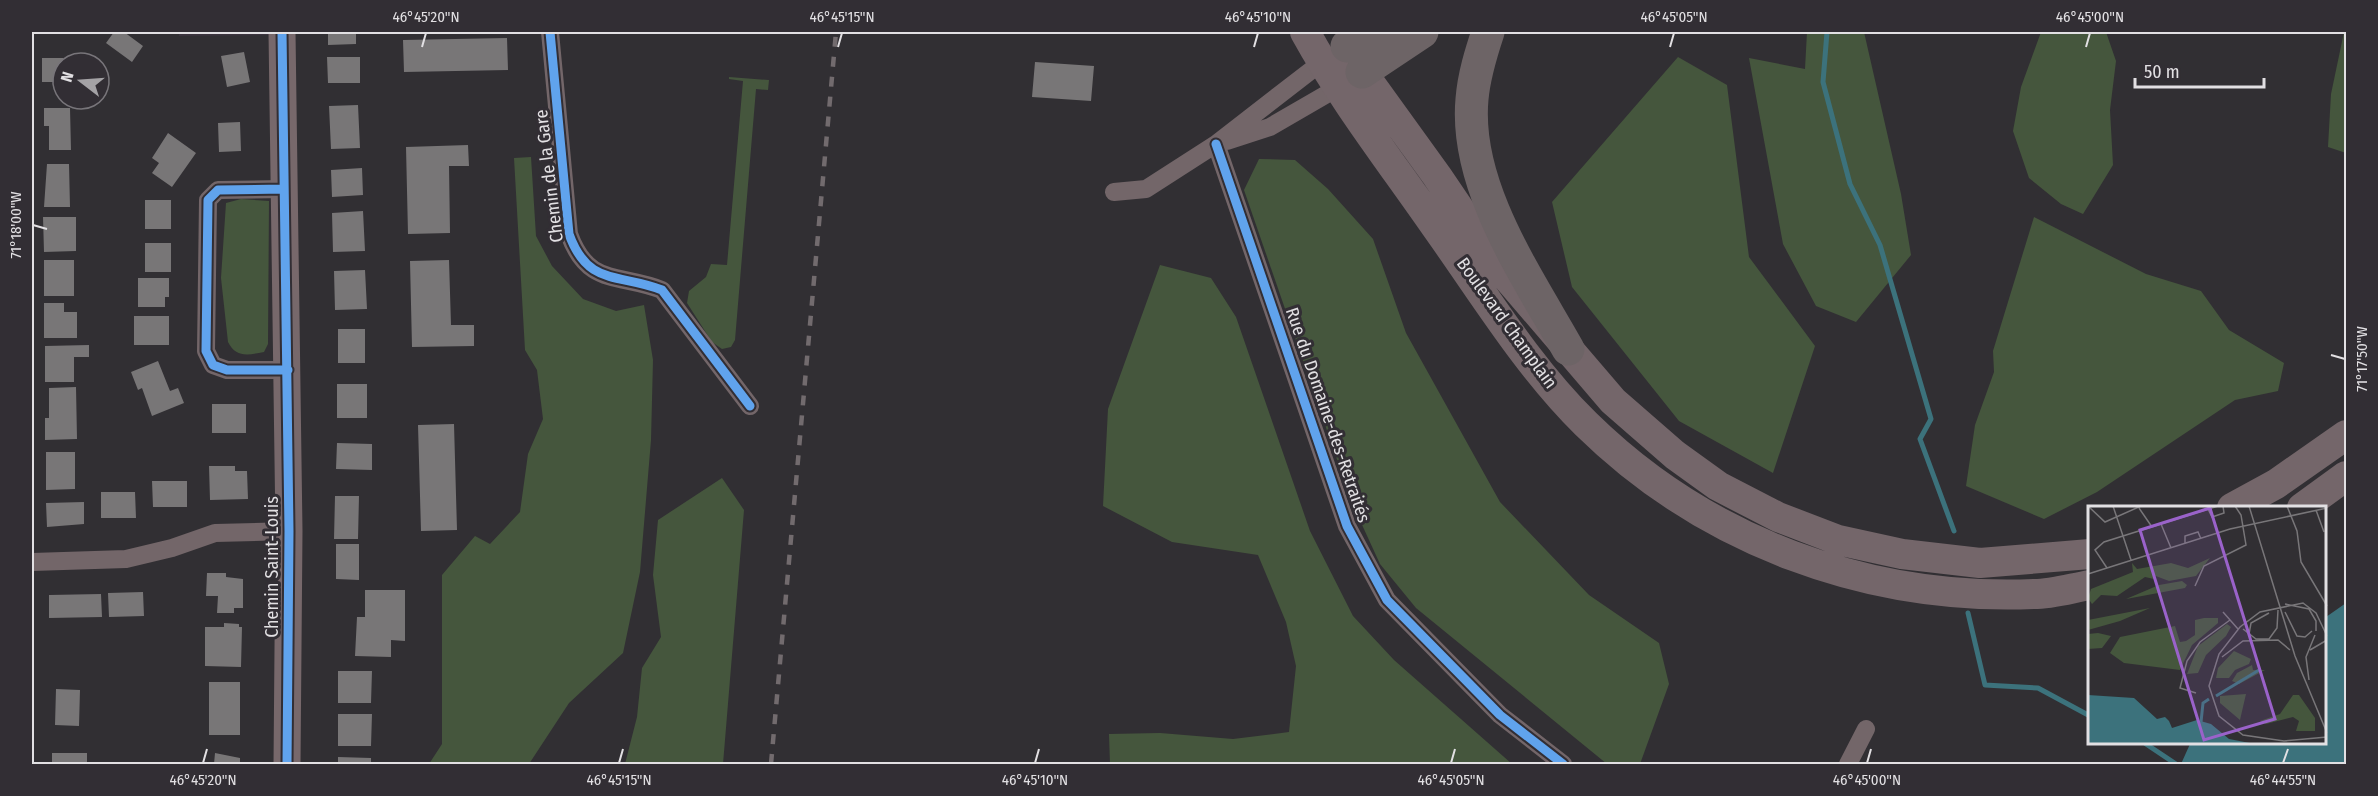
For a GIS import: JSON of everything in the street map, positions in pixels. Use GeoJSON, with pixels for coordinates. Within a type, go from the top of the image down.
{"type":"FeatureCollection","features":[{"type":"Feature","properties":{"kind":"highway"},"geometry":{"type":"LineString","coordinates":[[1347,55],[1422,32]]}},
{"type":"Feature","properties":{"kind":"highway"},"geometry":{"type":"LineString","coordinates":[[1488,32],[1472,99],[1472,123],[1477,156],[1504,240],[1568,348]]}},
{"type":"Feature","properties":{"kind":"main road","name":"Boulevard Champlain"},"geometry":{"type":"LineString","coordinates":[[1305,32],[1347,55],[1437,176],[1500,269],[1613,401],[1675,455],[1718,486],[1778,517],[1838,540],[1913,556],[1980,563],[2088,554]]}},
{"type":"Feature","properties":{"kind":"main road","name":"Boulevard Champlain"},"geometry":{"type":"LineString","coordinates":[[1347,55],[1534,366],[1586,424],[1653,482],[1754,542],[1830,570],[1892,584],[1955,592],[2035,594],[2088,585]]}},
{"type":"Feature","properties":{"kind":"main road"},"geometry":{"type":"LineString","coordinates":[[2236,506],[2276,484],[2346,435]]}},
{"type":"Feature","properties":{"kind":"main road"},"geometry":{"type":"LineString","coordinates":[[2305,506],[2346,476]]}},
{"type":"Feature","properties":{"kind":"street","name":"Chemin Saint-Louis"},"geometry":{"type":"LineString","coordinates":[[282,32],[290,531],[287,765]]}},
{"type":"Feature","properties":{"kind":"street","name":"Chemin de la Gare"},"geometry":{"type":"LineString","coordinates":[[550,32],[569,234],[574,250],[582,262],[607,278],[662,290],[750,406]]}},
{"type":"Feature","properties":{"kind":"street"},"geometry":{"type":"LineString","coordinates":[[1114,192],[1146,189],[1347,55]]}},
{"type":"Feature","properties":{"kind":"street"},"geometry":{"type":"LineString","coordinates":[[1216,144],[1270,127],[1347,55]]}},
{"type":"Feature","properties":{"kind":"street","name":"Rue du Domaine-des-Retraités"},"geometry":{"type":"LineString","coordinates":[[1216,144],[1347,526],[1387,600],[1500,715],[1563,765]]}},
{"type":"Feature","properties":{"kind":"street"},"geometry":{"type":"LineString","coordinates":[[284,189],[218,190],[208,200],[206,351],[213,365],[226,370],[288,370]]}},
{"type":"Feature","properties":{"kind":"street"},"geometry":{"type":"LineString","coordinates":[[32,562],[126,559],[172,548],[215,533],[290,531]]}},
{"type":"Feature","properties":{"kind":"street"},"geometry":{"type":"LineString","coordinates":[[1848,765],[1866,729]]}},
{"type":"Feature","properties":{"kind":"shaded area"},"geometry":{"type":"Polygon","coordinates":[[[179,32],[272,32],[272,35],[179,36],[179,32]]]}},
{"type":"Feature","properties":{"kind":"green space"},"geometry":{"type":"Polygon","coordinates":[[[1807,32],[1864,32],[1901,194],[1911,255],[1856,322],[1816,306],[1783,244],[1749,58],[1805,69],[1807,32]]]}},
{"type":"Feature","properties":{"kind":"green space"},"geometry":{"type":"Polygon","coordinates":[[[2041,32],[2106,32],[2116,61],[2110,110],[2113,165],[2083,214],[2061,204],[2029,178],[2013,131],[2021,87],[2041,32]]]}},
{"type":"Feature","properties":{"kind":"green space"},"geometry":{"type":"Polygon","coordinates":[[[2344,32],[2346,32],[2346,153],[2328,147],[2331,94],[2344,32]]]}},
{"type":"Feature","properties":{"kind":"green space"},"geometry":{"type":"Polygon","coordinates":[[[1678,57],[1727,85],[1749,257],[1815,346],[1773,473],[1679,421],[1572,287],[1552,202],[1678,57]]]}},
{"type":"Feature","properties":{"kind":"green space"},"geometry":{"type":"Polygon","coordinates":[[[729,77],[769,80],[768,90],[756,89],[735,340],[731,347],[722,349],[712,342],[687,303],[689,291],[706,277],[711,264],[727,265],[743,81],[729,79],[729,77]]]}},
{"type":"Feature","properties":{"kind":"green space"},"geometry":{"type":"Polygon","coordinates":[[[531,157],[536,236],[552,266],[583,299],[616,311],[644,305],[653,360],[651,440],[640,572],[623,653],[569,703],[529,764],[429,764],[442,744],[442,575],[475,536],[490,544],[520,512],[528,454],[543,419],[537,370],[525,350],[514,158],[531,157]]]}},
{"type":"Feature","properties":{"kind":"green space"},"geometry":{"type":"Polygon","coordinates":[[[1259,159],[1295,160],[1328,189],[1373,239],[1406,333],[1500,502],[1589,595],[1659,643],[1669,684],[1640,764],[1607,764],[1416,608],[1380,564],[1352,503],[1244,190],[1259,159]]]}},
{"type":"Feature","properties":{"kind":"green space"},"geometry":{"type":"Polygon","coordinates":[[[241,199],[269,201],[268,344],[264,352],[248,354],[235,351],[228,342],[221,278],[226,203],[241,199]]]}},
{"type":"Feature","properties":{"kind":"green space"},"geometry":{"type":"Polygon","coordinates":[[[2034,217],[2146,274],[2201,291],[2229,330],[2284,363],[2278,391],[2235,400],[2097,492],[2044,519],[1966,486],[1975,425],[1994,372],[1993,351],[2034,217]]]}},
{"type":"Feature","properties":{"kind":"green space"},"geometry":{"type":"Polygon","coordinates":[[[1160,265],[1211,278],[1236,317],[1310,531],[1353,616],[1394,660],[1512,764],[1110,764],[1109,734],[1160,733],[1233,739],[1289,732],[1296,666],[1286,622],[1258,555],[1172,542],[1103,506],[1108,409],[1160,265]]]}},
{"type":"Feature","properties":{"kind":"green space"},"geometry":{"type":"Polygon","coordinates":[[[722,478],[744,510],[723,764],[625,764],[637,717],[642,668],[661,637],[653,575],[658,520],[722,478]]]}},
{"type":"Feature","properties":{"kind":"water"},"geometry":{"type":"Polygon","coordinates":[[[2346,603],[2346,764],[2181,764],[2190,745],[2327,745],[2327,616],[2346,603]]]}},
{"type":"Feature","properties":{"kind":"building"},"geometry":{"type":"Polygon","coordinates":[[[114,32],[124,32],[143,46],[132,62],[106,43],[114,32]]]}},
{"type":"Feature","properties":{"kind":"building"},"geometry":{"type":"Polygon","coordinates":[[[328,32],[356,32],[356,44],[328,45],[328,32]]]}},
{"type":"Feature","properties":{"kind":"building"},"geometry":{"type":"Polygon","coordinates":[[[507,38],[508,70],[404,72],[403,40],[507,38]]]}},
{"type":"Feature","properties":{"kind":"building"},"geometry":{"type":"Polygon","coordinates":[[[244,52],[250,82],[227,87],[221,56],[244,52]]]}},
{"type":"Feature","properties":{"kind":"building"},"geometry":{"type":"Polygon","coordinates":[[[327,57],[360,57],[360,83],[328,83],[327,57]]]}},
{"type":"Feature","properties":{"kind":"building"},"geometry":{"type":"Polygon","coordinates":[[[42,58],[51,58],[51,82],[42,82],[42,58]]]}},
{"type":"Feature","properties":{"kind":"building"},"geometry":{"type":"Polygon","coordinates":[[[1035,62],[1094,66],[1091,101],[1032,97],[1035,62]]]}},
{"type":"Feature","properties":{"kind":"building"},"geometry":{"type":"Polygon","coordinates":[[[358,105],[360,148],[331,149],[329,106],[358,105]]]}},
{"type":"Feature","properties":{"kind":"building"},"geometry":{"type":"Polygon","coordinates":[[[44,108],[51,108],[51,111],[70,111],[71,150],[49,150],[49,126],[44,126],[44,108]]]}},
{"type":"Feature","properties":{"kind":"building"},"geometry":{"type":"Polygon","coordinates":[[[240,122],[241,151],[219,152],[218,123],[240,122]]]}},
{"type":"Feature","properties":{"kind":"building"},"geometry":{"type":"Polygon","coordinates":[[[168,133],[196,153],[172,187],[152,173],[159,163],[152,158],[168,133]]]}},
{"type":"Feature","properties":{"kind":"building"},"geometry":{"type":"Polygon","coordinates":[[[468,145],[469,166],[449,166],[450,233],[408,234],[406,147],[468,145]]]}},
{"type":"Feature","properties":{"kind":"building"},"geometry":{"type":"Polygon","coordinates":[[[47,164],[69,164],[70,207],[44,207],[47,164]]]}},
{"type":"Feature","properties":{"kind":"building"},"geometry":{"type":"Polygon","coordinates":[[[362,168],[363,195],[332,197],[331,170],[362,168]]]}},
{"type":"Feature","properties":{"kind":"building"},"geometry":{"type":"Polygon","coordinates":[[[145,200],[171,200],[171,229],[145,229],[145,200]]]}},
{"type":"Feature","properties":{"kind":"building"},"geometry":{"type":"Polygon","coordinates":[[[363,211],[365,251],[333,252],[332,213],[363,211]]]}},
{"type":"Feature","properties":{"kind":"building"},"geometry":{"type":"Polygon","coordinates":[[[43,217],[76,217],[76,251],[44,252],[43,217]]]}},
{"type":"Feature","properties":{"kind":"building"},"geometry":{"type":"Polygon","coordinates":[[[145,243],[171,243],[171,272],[145,272],[145,243]]]}},
{"type":"Feature","properties":{"kind":"building"},"geometry":{"type":"Polygon","coordinates":[[[44,260],[74,260],[74,296],[44,296],[44,260]]]}},
{"type":"Feature","properties":{"kind":"building"},"geometry":{"type":"Polygon","coordinates":[[[449,260],[451,325],[474,325],[474,346],[412,347],[410,261],[449,260]]]}},
{"type":"Feature","properties":{"kind":"building"},"geometry":{"type":"Polygon","coordinates":[[[365,270],[367,309],[335,310],[334,271],[365,270]]]}},
{"type":"Feature","properties":{"kind":"building"},"geometry":{"type":"Polygon","coordinates":[[[138,278],[169,278],[169,297],[165,297],[165,307],[138,307],[138,278]]]}},
{"type":"Feature","properties":{"kind":"building"},"geometry":{"type":"Polygon","coordinates":[[[44,303],[64,303],[64,312],[77,312],[77,338],[44,338],[44,303]]]}},
{"type":"Feature","properties":{"kind":"building"},"geometry":{"type":"Polygon","coordinates":[[[134,316],[169,316],[169,345],[134,345],[134,316]]]}},
{"type":"Feature","properties":{"kind":"building"},"geometry":{"type":"Polygon","coordinates":[[[338,329],[365,329],[365,363],[338,363],[338,329]]]}},
{"type":"Feature","properties":{"kind":"building"},"geometry":{"type":"Polygon","coordinates":[[[89,345],[89,357],[74,357],[74,382],[45,382],[45,346],[89,345]]]}},
{"type":"Feature","properties":{"kind":"building"},"geometry":{"type":"Polygon","coordinates":[[[158,361],[170,391],[178,388],[184,403],[152,416],[142,388],[138,390],[131,372],[158,361]]]}},
{"type":"Feature","properties":{"kind":"building"},"geometry":{"type":"Polygon","coordinates":[[[337,384],[367,384],[367,418],[337,418],[337,384]]]}},
{"type":"Feature","properties":{"kind":"building"},"geometry":{"type":"Polygon","coordinates":[[[76,387],[77,439],[45,440],[45,418],[49,418],[49,388],[76,387]]]}},
{"type":"Feature","properties":{"kind":"building"},"geometry":{"type":"Polygon","coordinates":[[[212,404],[246,404],[246,433],[212,433],[212,404]]]}},
{"type":"Feature","properties":{"kind":"building"},"geometry":{"type":"Polygon","coordinates":[[[454,424],[457,530],[421,531],[418,425],[454,424]]]}},
{"type":"Feature","properties":{"kind":"building"},"geometry":{"type":"Polygon","coordinates":[[[337,443],[372,444],[372,470],[336,469],[337,443]]]}},
{"type":"Feature","properties":{"kind":"building"},"geometry":{"type":"Polygon","coordinates":[[[46,452],[75,452],[75,489],[46,490],[46,452]]]}},
{"type":"Feature","properties":{"kind":"building"},"geometry":{"type":"Polygon","coordinates":[[[209,466],[235,466],[235,471],[247,471],[248,499],[210,500],[209,466]]]}},
{"type":"Feature","properties":{"kind":"building"},"geometry":{"type":"Polygon","coordinates":[[[152,481],[187,481],[187,507],[153,507],[152,481]]]}},
{"type":"Feature","properties":{"kind":"building"},"geometry":{"type":"Polygon","coordinates":[[[101,492],[135,492],[136,518],[101,518],[101,492]]]}},
{"type":"Feature","properties":{"kind":"building"},"geometry":{"type":"Polygon","coordinates":[[[335,496],[359,496],[358,539],[334,539],[335,496]]]}},
{"type":"Feature","properties":{"kind":"building"},"geometry":{"type":"Polygon","coordinates":[[[84,502],[84,524],[47,527],[46,503],[84,502]]]}},
{"type":"Feature","properties":{"kind":"building"},"geometry":{"type":"Polygon","coordinates":[[[336,544],[359,544],[359,580],[336,579],[336,544]]]}},
{"type":"Feature","properties":{"kind":"building"},"geometry":{"type":"Polygon","coordinates":[[[207,573],[226,573],[226,577],[243,579],[243,608],[234,608],[234,613],[217,613],[218,596],[206,596],[207,573]]]}},
{"type":"Feature","properties":{"kind":"building"},"geometry":{"type":"Polygon","coordinates":[[[365,590],[405,590],[405,641],[391,640],[391,657],[355,656],[357,617],[365,617],[365,590]]]}},
{"type":"Feature","properties":{"kind":"building"},"geometry":{"type":"Polygon","coordinates":[[[143,592],[144,616],[109,617],[108,593],[143,592]]]}},
{"type":"Feature","properties":{"kind":"building"},"geometry":{"type":"Polygon","coordinates":[[[101,594],[102,617],[49,618],[49,595],[101,594]]]}},
{"type":"Feature","properties":{"kind":"building"},"geometry":{"type":"Polygon","coordinates":[[[224,623],[239,624],[239,627],[242,627],[241,667],[205,666],[205,627],[224,627],[224,623]]]}},
{"type":"Feature","properties":{"kind":"building"},"geometry":{"type":"Polygon","coordinates":[[[338,671],[372,671],[371,703],[338,703],[338,671]]]}},
{"type":"Feature","properties":{"kind":"building"},"geometry":{"type":"Polygon","coordinates":[[[209,682],[240,682],[240,735],[209,735],[209,682]]]}},
{"type":"Feature","properties":{"kind":"building"},"geometry":{"type":"Polygon","coordinates":[[[56,689],[80,690],[79,726],[55,725],[56,689]]]}},
{"type":"Feature","properties":{"kind":"building"},"geometry":{"type":"Polygon","coordinates":[[[338,714],[372,714],[371,746],[338,746],[338,714]]]}},
{"type":"Feature","properties":{"kind":"building"},"geometry":{"type":"Polygon","coordinates":[[[52,753],[87,753],[87,764],[52,764],[52,753]]]}},
{"type":"Feature","properties":{"kind":"building"},"geometry":{"type":"Polygon","coordinates":[[[215,753],[240,758],[240,764],[214,764],[215,753]]]}},
{"type":"Feature","properties":{"kind":"building"},"geometry":{"type":"Polygon","coordinates":[[[338,757],[371,758],[371,764],[338,764],[338,757]]]}},
{"type":"Feature","properties":{"kind":"waterway"},"geometry":{"type":"LineString","coordinates":[[1827,32],[1823,82],[1850,184],[1880,245],[1931,419],[1920,439],[1954,531]]}},
{"type":"Feature","properties":{"kind":"waterway"},"geometry":{"type":"LineString","coordinates":[[1968,613],[1985,685],[2038,688],[2088,715]]}},
{"type":"Feature","properties":{"kind":"waterway"},"geometry":{"type":"LineString","coordinates":[[2148,745],[2176,764]]}},
{"type":"Feature","properties":{"kind":"railway"},"geometry":{"type":"LineString","coordinates":[[771,764],[836,32]]}},
{"type":"Feature","properties":{"kind":"cycle path"},"geometry":{"type":"LineString","coordinates":[[282,32],[289,531],[287,764]]}},
{"type":"Feature","properties":{"kind":"cycle path"},"geometry":{"type":"LineString","coordinates":[[550,32],[569,234],[577,251],[595,271],[606,276],[662,290],[750,406]]}},
{"type":"Feature","properties":{"kind":"cycle path"},"geometry":{"type":"LineString","coordinates":[[1216,144],[1347,526],[1387,600],[1500,715],[1563,764]]}},
{"type":"Feature","properties":{"kind":"cycle path"},"geometry":{"type":"LineString","coordinates":[[284,189],[218,190],[208,200],[206,351],[213,365],[227,370],[288,370]]}}]}
